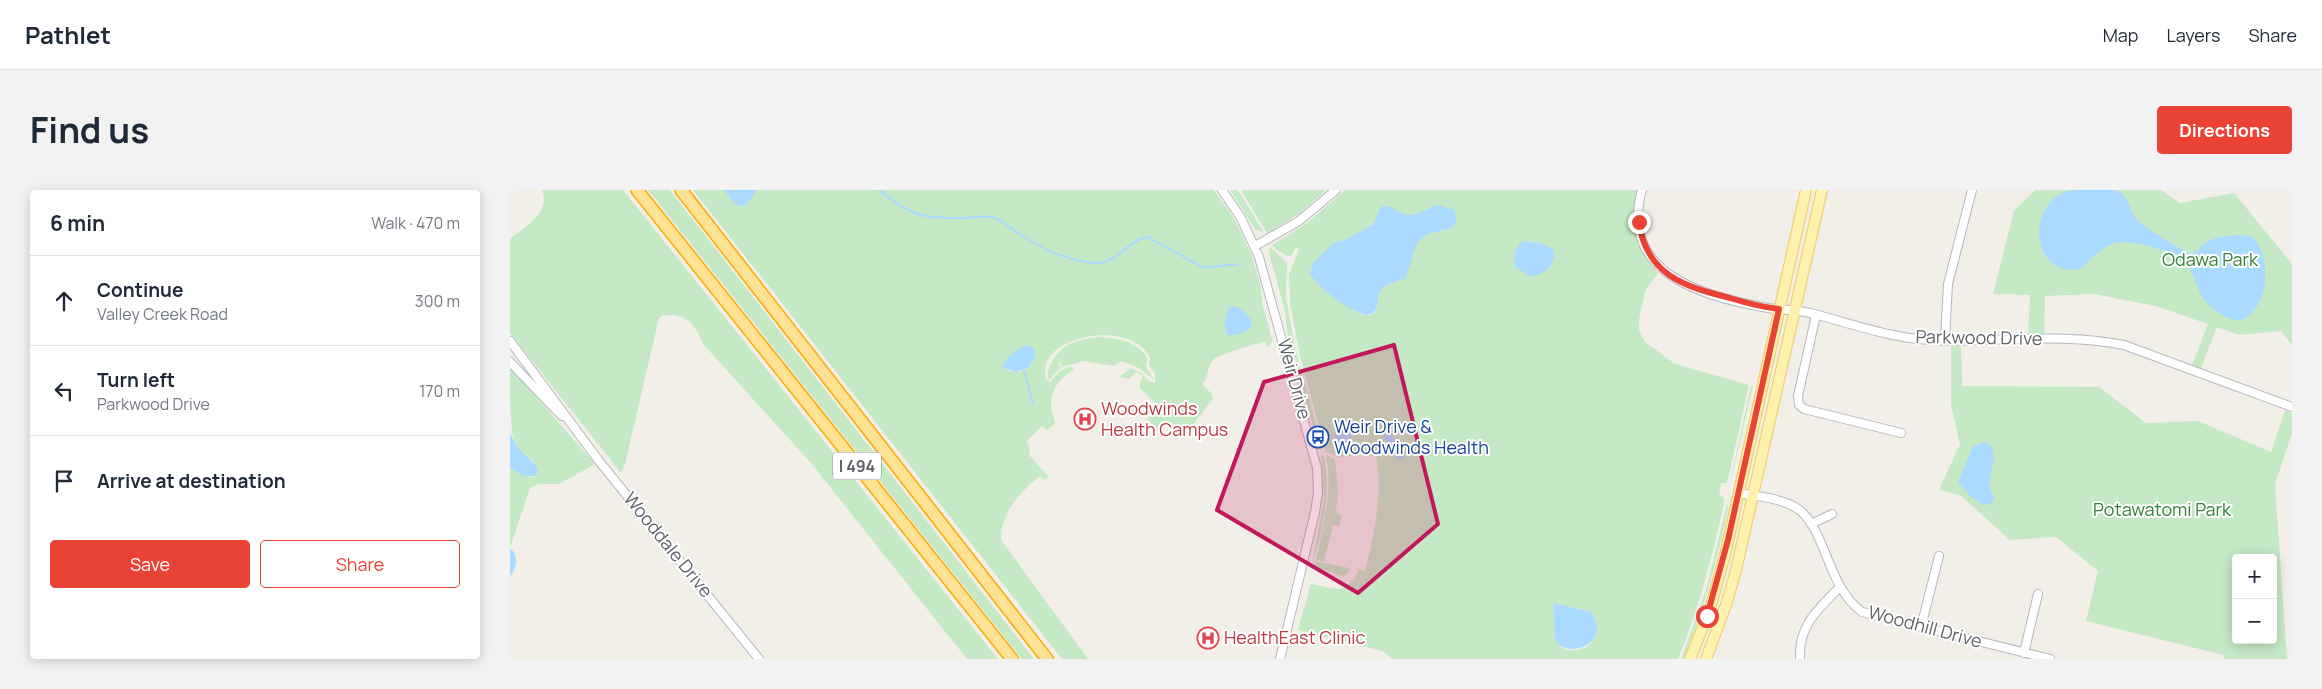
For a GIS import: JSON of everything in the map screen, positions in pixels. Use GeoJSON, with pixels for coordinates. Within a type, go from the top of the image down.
{"type":"FeatureCollection","features":[{"type":"Feature","properties":{"kind":"highway","name":"I 494"},"geometry":{"type":"LineString","coordinates":[[637,190],[1012,659]]}},
{"type":"Feature","properties":{"kind":"highway","name":"I 494"},"geometry":{"type":"LineString","coordinates":[[681,190],[1047,659]]}},
{"type":"Feature","properties":{"kind":"main road"},"geometry":{"type":"LineString","coordinates":[[1690,659],[1714,594],[1739,493],[1806,190]]}},
{"type":"Feature","properties":{"kind":"main road"},"geometry":{"type":"LineString","coordinates":[[1706,659],[1727,602],[1753,496],[1822,190]]}},
{"type":"Feature","properties":{"kind":"street","name":"Weir Drive"},"geometry":{"type":"LineString","coordinates":[[1222,190],[1241,218],[1255,246],[1313,450],[1318,477],[1314,517],[1280,659]]}},
{"type":"Feature","properties":{"kind":"street"},"geometry":{"type":"LineString","coordinates":[[1255,246],[1306,216],[1336,190]]}},
{"type":"Feature","properties":{"kind":"street","name":"Parkwood Drive"},"geometry":{"type":"LineString","coordinates":[[1642,190],[1639,212],[1642,236],[1651,256],[1670,276],[1692,288],[1779,309],[1816,315],[1894,336],[1945,340],[2031,339],[2109,342],[2124,345],[2292,407]]}},
{"type":"Feature","properties":{"kind":"street"},"geometry":{"type":"LineString","coordinates":[[1945,340],[1948,284],[1972,190]]}},
{"type":"Feature","properties":{"kind":"street"},"geometry":{"type":"LineString","coordinates":[[1816,315],[1798,396],[1798,405],[1804,409],[1901,433]]}},
{"type":"Feature","properties":{"kind":"street","name":"Wooddale Drive"},"geometry":{"type":"LineString","coordinates":[[510,341],[578,432],[759,659]]}},
{"type":"Feature","properties":{"kind":"street"},"geometry":{"type":"LineString","coordinates":[[2162,369],[2165,360]]}},
{"type":"Feature","properties":{"kind":"street","name":"Wooddale Drive"},"geometry":{"type":"LineString","coordinates":[[510,362],[578,432]]}},
{"type":"Feature","properties":{"kind":"street"},"geometry":{"type":"LineString","coordinates":[[2257,394],[2261,386]]}},
{"type":"Feature","properties":{"kind":"street","name":"Woodhill Drive"},"geometry":{"type":"LineString","coordinates":[[1739,493],[1792,506],[1802,512],[1811,524],[1846,598],[1862,612],[2050,659]]}},
{"type":"Feature","properties":{"kind":"street"},"geometry":{"type":"LineString","coordinates":[[1811,524],[1832,514]]}},
{"type":"Feature","properties":{"kind":"street"},"geometry":{"type":"LineString","coordinates":[[1921,627],[1939,556]]}},
{"type":"Feature","properties":{"kind":"street"},"geometry":{"type":"LineString","coordinates":[[1800,659],[1800,641],[1808,622],[1840,587]]}},
{"type":"Feature","properties":{"kind":"street"},"geometry":{"type":"LineString","coordinates":[[2024,652],[2038,594]]}},
{"type":"Feature","properties":{"kind":"highlighted area"},"geometry":{"type":"Polygon","coordinates":[[[1394,345],[1438,524],[1358,593],[1217,510],[1264,382],[1394,345]]]}},
{"type":"Feature","properties":{"kind":"green space"},"geometry":{"type":"Polygon","coordinates":[[[542,190],[623,190],[998,659],[967,659],[811,463],[704,345],[692,324],[681,317],[666,315],[659,318],[625,464],[621,473],[510,333],[510,239],[535,219],[540,212],[544,198],[542,190]]]}},
{"type":"Feature","properties":{"kind":"green space"},"geometry":{"type":"Polygon","coordinates":[[[648,190],[670,190],[1034,659],[1022,659],[648,190]]]}},
{"type":"Feature","properties":{"kind":"green space"},"geometry":{"type":"Polygon","coordinates":[[[693,190],[1214,190],[1235,220],[1251,254],[1260,283],[1263,306],[1272,339],[1271,345],[1267,347],[1265,342],[1232,351],[1214,359],[1202,384],[1211,393],[1213,399],[1191,427],[1169,423],[1158,431],[1147,418],[1159,407],[1140,388],[1143,376],[1136,372],[1129,379],[1119,377],[1131,368],[1141,373],[1150,382],[1155,382],[1155,374],[1149,365],[1150,358],[1140,346],[1125,338],[1107,335],[1088,337],[1070,342],[1055,351],[1047,363],[1046,379],[1050,382],[1060,371],[1070,366],[1074,370],[1060,380],[1052,395],[1051,407],[1055,423],[1047,430],[1042,426],[1026,442],[1029,446],[1030,456],[1049,477],[1044,480],[1040,476],[1019,496],[1004,521],[1001,540],[1088,659],[1062,659],[693,190]],[[1023,346],[1012,354],[1003,367],[1015,372],[1028,368],[1023,346]]]}},
{"type":"Feature","properties":{"kind":"green space"},"geometry":{"type":"Polygon","coordinates":[[[1230,190],[1238,190],[1264,233],[1255,229],[1230,190]]]}},
{"type":"Feature","properties":{"kind":"green space"},"geometry":{"type":"Polygon","coordinates":[[[1241,190],[1326,190],[1299,214],[1267,233],[1241,190]]]}},
{"type":"Feature","properties":{"kind":"green space"},"geometry":{"type":"Polygon","coordinates":[[[1345,190],[1637,190],[1634,213],[1637,235],[1640,245],[1658,273],[1645,291],[1639,320],[1639,330],[1645,342],[1675,364],[1749,385],[1728,479],[1726,483],[1721,483],[1719,495],[1724,498],[1724,504],[1710,563],[1699,602],[1678,659],[1392,659],[1383,651],[1298,630],[1311,584],[1339,589],[1350,584],[1359,570],[1365,571],[1375,527],[1379,484],[1376,454],[1370,456],[1369,452],[1341,457],[1326,452],[1300,356],[1290,304],[1289,275],[1299,248],[1296,247],[1292,255],[1288,256],[1272,245],[1306,224],[1345,190]],[[1325,254],[1315,261],[1310,270],[1325,290],[1359,314],[1367,315],[1375,312],[1379,293],[1382,289],[1389,284],[1404,279],[1325,254]],[[1553,603],[1555,640],[1560,646],[1573,651],[1581,650],[1587,646],[1595,635],[1595,626],[1590,615],[1585,610],[1553,603]]]}},
{"type":"Feature","properties":{"kind":"green space","name":"Odawa Park"},"geometry":{"type":"Polygon","coordinates":[[[2035,190],[2161,190],[2180,203],[2234,193],[2292,264],[2292,345],[2281,331],[2239,335],[2217,327],[2199,373],[2190,370],[2208,324],[2156,306],[2094,294],[2045,296],[2044,339],[2028,339],[2030,295],[1993,294],[2014,211],[2035,190]]]}},
{"type":"Feature","properties":{"kind":"green space"},"geometry":{"type":"Polygon","coordinates":[[[1270,247],[1287,263],[1286,298],[1295,347],[1319,436],[1316,437],[1287,331],[1285,311],[1269,253],[1270,247]]]}},
{"type":"Feature","properties":{"kind":"green space"},"geometry":{"type":"Polygon","coordinates":[[[1113,338],[1133,344],[1147,358],[1146,367],[1154,380],[1139,368],[1122,361],[1114,366],[1084,361],[1062,367],[1060,361],[1058,364],[1061,367],[1048,379],[1050,366],[1055,357],[1065,347],[1085,339],[1113,338]]]}},
{"type":"Feature","properties":{"kind":"green space","name":"Potawatomi Park"},"geometry":{"type":"Polygon","coordinates":[[[1961,345],[1962,386],[2099,387],[2146,423],[2198,421],[2271,452],[2285,410],[2292,413],[2292,433],[2275,484],[2287,659],[2224,659],[2224,655],[2086,621],[2098,571],[2056,537],[2010,540],[1960,495],[1939,490],[1960,444],[1951,405],[1951,346],[1961,345]]]}},
{"type":"Feature","properties":{"kind":"green space"},"geometry":{"type":"Polygon","coordinates":[[[510,367],[595,464],[559,484],[538,484],[530,488],[510,548],[510,468],[529,477],[535,476],[538,471],[534,463],[514,441],[511,416],[510,367]]]}},
{"type":"Feature","properties":{"kind":"green space"},"geometry":{"type":"Polygon","coordinates":[[[1751,386],[1753,386],[1731,480],[1731,478],[1751,386]]]}},
{"type":"Feature","properties":{"kind":"green space"},"geometry":{"type":"Polygon","coordinates":[[[1326,455],[1335,459],[1338,490],[1336,513],[1342,515],[1339,526],[1333,525],[1324,562],[1316,560],[1325,521],[1328,495],[1329,482],[1326,455]]]}},
{"type":"Feature","properties":{"kind":"green space"},"geometry":{"type":"Polygon","coordinates":[[[1321,456],[1324,456],[1326,469],[1325,510],[1320,538],[1312,564],[1324,498],[1321,456]]]}},
{"type":"Feature","properties":{"kind":"green space"},"geometry":{"type":"Polygon","coordinates":[[[1727,504],[1728,509],[1709,586],[1691,641],[1683,659],[1681,659],[1707,587],[1727,504]]]}},
{"type":"Feature","properties":{"kind":"green space"},"geometry":{"type":"Polygon","coordinates":[[[1315,561],[1349,568],[1350,570],[1346,575],[1341,576],[1315,567],[1315,561]]]}},
{"type":"Feature","properties":{"kind":"water"},"geometry":{"type":"Polygon","coordinates":[[[724,190],[757,190],[747,204],[741,207],[733,202],[724,190]]]}},
{"type":"Feature","properties":{"kind":"water"},"geometry":{"type":"Polygon","coordinates":[[[2073,190],[2116,190],[2127,200],[2135,217],[2141,224],[2191,254],[2207,242],[2217,238],[2243,235],[2254,238],[2263,255],[2265,265],[2264,286],[2258,305],[2243,319],[2236,320],[2226,317],[2215,310],[2200,293],[2187,265],[2162,250],[2140,244],[2120,242],[2107,246],[2079,269],[2063,269],[2050,262],[2043,250],[2039,236],[2040,221],[2046,207],[2057,196],[2073,190]]]}},
{"type":"Feature","properties":{"kind":"water"},"geometry":{"type":"Polygon","coordinates":[[[1439,205],[1454,210],[1455,224],[1448,229],[1430,233],[1420,240],[1405,278],[1383,288],[1380,292],[1375,311],[1366,315],[1359,313],[1335,299],[1310,274],[1313,263],[1335,242],[1345,240],[1374,224],[1379,209],[1383,206],[1412,215],[1439,205]]]}},
{"type":"Feature","properties":{"kind":"water"},"geometry":{"type":"Polygon","coordinates":[[[1524,241],[1540,243],[1553,249],[1553,260],[1549,268],[1540,274],[1530,276],[1515,267],[1515,252],[1524,241]]]}},
{"type":"Feature","properties":{"kind":"water"},"geometry":{"type":"Polygon","coordinates":[[[1231,306],[1241,309],[1247,314],[1252,323],[1250,329],[1236,335],[1228,335],[1225,328],[1225,320],[1231,306]]]}},
{"type":"Feature","properties":{"kind":"water"},"geometry":{"type":"Polygon","coordinates":[[[1029,345],[1034,350],[1035,356],[1028,368],[1016,372],[1003,368],[1004,363],[1012,354],[1018,349],[1029,345]]]}},
{"type":"Feature","properties":{"kind":"water"},"geometry":{"type":"Polygon","coordinates":[[[1337,419],[1350,431],[1350,442],[1341,443],[1336,440],[1333,422],[1337,419]]]}},
{"type":"Feature","properties":{"kind":"water"},"geometry":{"type":"Polygon","coordinates":[[[1387,432],[1391,434],[1405,453],[1405,459],[1398,459],[1385,440],[1384,435],[1387,432]]]}},
{"type":"Feature","properties":{"kind":"water"},"geometry":{"type":"Polygon","coordinates":[[[510,433],[516,445],[537,467],[538,471],[535,476],[524,476],[510,468],[510,433]]]}},
{"type":"Feature","properties":{"kind":"water"},"geometry":{"type":"Polygon","coordinates":[[[1986,442],[1991,446],[1994,457],[1990,488],[1994,498],[1992,503],[1983,505],[1971,497],[1958,482],[1973,446],[1986,442]]]}},
{"type":"Feature","properties":{"kind":"water"},"geometry":{"type":"Polygon","coordinates":[[[510,548],[515,555],[516,562],[510,577],[510,548]]]}},
{"type":"Feature","properties":{"kind":"water"},"geometry":{"type":"Polygon","coordinates":[[[1553,603],[1591,612],[1596,624],[1596,633],[1592,641],[1585,646],[1577,648],[1560,646],[1555,640],[1553,603]]]}},
{"type":"Feature","properties":{"kind":"waterway"},"geometry":{"type":"LineString","coordinates":[[879,190],[899,205],[917,214],[937,218],[984,216],[995,218],[1045,249],[1074,260],[1103,263],[1134,242],[1148,237],[1200,266],[1237,265]]}},
{"type":"Feature","properties":{"kind":"waterway"},"geometry":{"type":"LineString","coordinates":[[1024,371],[1033,404]]}},
{"type":"Feature","properties":{"kind":"place","name":"Woodwinds Health Campus"},"geometry":{"type":"Point","coordinates":[1085,419]}},
{"type":"Feature","properties":{"kind":"place","name":"Weir Drive & Woodwinds Health"},"geometry":{"type":"Point","coordinates":[1318,437]}},
{"type":"Feature","properties":{"kind":"place","name":"HealthEast Clinic"},"geometry":{"type":"Point","coordinates":[1208,638]}},
{"type":"Feature","properties":{"kind":"route"},"geometry":{"type":"LineString","coordinates":[[1639,222],[1642,236],[1649,252],[1660,267],[1675,280],[1697,290],[1768,308],[1779,309],[1728,540],[1707,616]]}}]}
